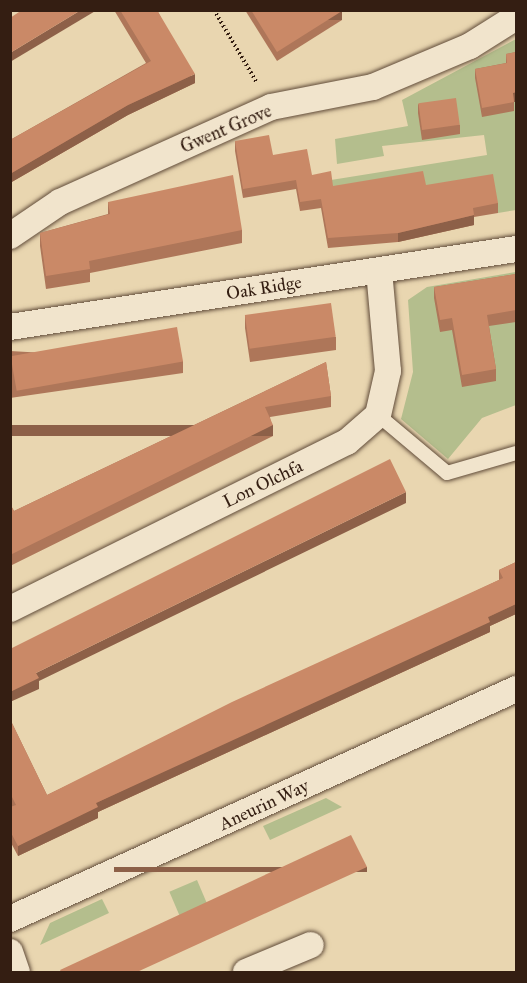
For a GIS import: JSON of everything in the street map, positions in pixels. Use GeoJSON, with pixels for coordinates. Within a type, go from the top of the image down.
{"type":"FeatureCollection","features":[{"type":"Feature","properties":{"kind":"street","name":"Gwent Grove"},"geometry":{"type":"LineString","coordinates":[[10,236],[60,202],[271,107],[373,87],[470,46],[516,17]]}},
{"type":"Feature","properties":{"kind":"street","name":"Oak Ridge"},"geometry":{"type":"LineString","coordinates":[[10,327],[516,249]]}},
{"type":"Feature","properties":{"kind":"street"},"geometry":{"type":"LineString","coordinates":[[378,415],[388,371],[379,270]]}},
{"type":"Feature","properties":{"kind":"street","name":"Lon Olchfa"},"geometry":{"type":"LineString","coordinates":[[10,609],[347,442],[378,415]]}},
{"type":"Feature","properties":{"kind":"street","name":"Aneurin Way"},"geometry":{"type":"LineString","coordinates":[[10,919],[516,689]]}},
{"type":"Feature","properties":{"kind":"street"},"geometry":{"type":"LineString","coordinates":[[246,972],[311,945]]}},
{"type":"Feature","properties":{"kind":"street"},"geometry":{"type":"LineString","coordinates":[[10,952],[17,972]]}},
{"type":"Feature","properties":{"kind":"lane"},"geometry":{"type":"LineString","coordinates":[[378,415],[447,473],[516,453]]}},
{"type":"Feature","properties":{"kind":"path"},"geometry":{"type":"LineString","coordinates":[[214,10],[271,107]]}},
{"type":"Feature","properties":{"kind":"green space"},"geometry":{"type":"Polygon","coordinates":[[[516,39],[516,210],[498,213],[493,184],[335,205],[331,180],[487,155],[484,135],[382,146],[384,156],[337,164],[335,139],[408,126],[402,100],[516,39]]]}},
{"type":"Feature","properties":{"kind":"green space"},"geometry":{"type":"Polygon","coordinates":[[[516,272],[516,285],[440,331],[516,321],[516,405],[482,418],[448,459],[401,419],[413,372],[408,300],[427,287],[516,272]]]}},
{"type":"Feature","properties":{"kind":"green space"},"geometry":{"type":"Polygon","coordinates":[[[326,798],[342,807],[270,840],[263,826],[326,798]]]}},
{"type":"Feature","properties":{"kind":"green space"},"geometry":{"type":"Polygon","coordinates":[[[197,880],[208,906],[180,917],[169,892],[197,880]]]}},
{"type":"Feature","properties":{"kind":"green space"},"geometry":{"type":"Polygon","coordinates":[[[102,899],[109,913],[40,945],[50,923],[102,899]]]}},
{"type":"Feature","properties":{"kind":"building"},"geometry":{"type":"Polygon","coordinates":[[[22,10],[81,10],[10,53],[10,18],[22,10]]]}},
{"type":"Feature","properties":{"kind":"building"},"geometry":{"type":"Polygon","coordinates":[[[120,10],[157,10],[195,74],[128,105],[10,174],[10,140],[151,61],[120,10]]]}},
{"type":"Feature","properties":{"kind":"building"},"geometry":{"type":"Polygon","coordinates":[[[251,10],[342,10],[342,11],[277,52],[251,10]]]}},
{"type":"Feature","properties":{"kind":"building"},"geometry":{"type":"Polygon","coordinates":[[[516,52],[514,102],[482,108],[475,69],[507,63],[506,54],[516,52]]]}},
{"type":"Feature","properties":{"kind":"building"},"geometry":{"type":"Polygon","coordinates":[[[456,98],[460,125],[422,130],[418,103],[456,98]]]}},
{"type":"Feature","properties":{"kind":"building"},"geometry":{"type":"Polygon","coordinates":[[[269,135],[273,155],[307,149],[312,175],[331,171],[333,186],[423,171],[426,185],[493,174],[498,203],[473,208],[474,215],[398,233],[328,238],[321,199],[300,202],[296,180],[243,189],[235,141],[269,135]]]}},
{"type":"Feature","properties":{"kind":"building"},"geometry":{"type":"Polygon","coordinates":[[[233,175],[242,230],[89,261],[90,269],[46,276],[40,233],[110,214],[108,202],[233,175]]]}},
{"type":"Feature","properties":{"kind":"building"},"geometry":{"type":"Polygon","coordinates":[[[516,274],[516,310],[487,315],[496,369],[462,375],[452,318],[440,320],[434,287],[516,274]]]}},
{"type":"Feature","properties":{"kind":"building"},"geometry":{"type":"Polygon","coordinates":[[[331,303],[336,337],[250,349],[245,315],[331,303]]]}},
{"type":"Feature","properties":{"kind":"building"},"geometry":{"type":"Polygon","coordinates":[[[177,327],[183,361],[17,391],[11,356],[177,327]]]}},
{"type":"Feature","properties":{"kind":"building"},"geometry":{"type":"Polygon","coordinates":[[[326,362],[331,396],[265,407],[273,425],[10,555],[10,504],[14,511],[326,362]]]}},
{"type":"Feature","properties":{"kind":"building"},"geometry":{"type":"Polygon","coordinates":[[[390,459],[406,492],[36,673],[39,678],[10,692],[10,649],[390,459]]]}},
{"type":"Feature","properties":{"kind":"building"},"geometry":{"type":"Polygon","coordinates":[[[516,562],[516,604],[488,617],[490,622],[96,803],[98,807],[18,846],[10,831],[10,807],[16,805],[10,793],[10,719],[47,795],[232,702],[503,578],[499,570],[516,562]]]}},
{"type":"Feature","properties":{"kind":"building"},"geometry":{"type":"Polygon","coordinates":[[[351,835],[367,867],[137,972],[61,972],[60,970],[351,835]]]}}]}
